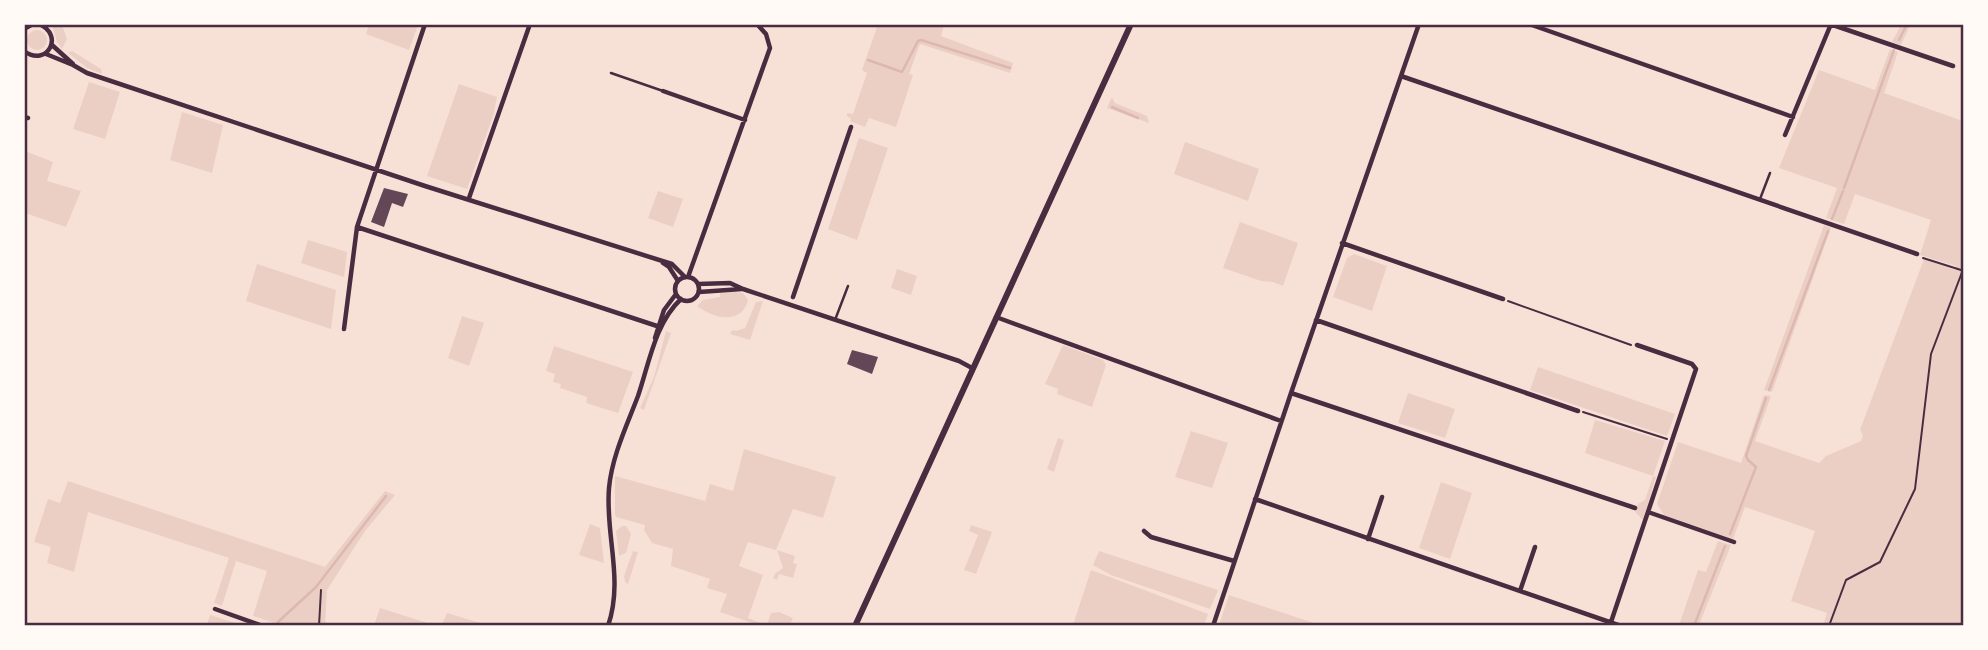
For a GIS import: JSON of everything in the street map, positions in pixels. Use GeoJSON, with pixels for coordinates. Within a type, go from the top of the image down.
{"type":"FeatureCollection","features":[{"type":"Feature","properties":{"kind":"main road"},"geometry":{"type":"LineString","coordinates":[[855,625],[1131,24]]}},
{"type":"Feature","properties":{"kind":"street"},"geometry":{"type":"LineString","coordinates":[[24,29],[33,24]]}},
{"type":"Feature","properties":{"kind":"street"},"geometry":{"type":"LineString","coordinates":[[39,24],[47,26],[51,36],[52,45],[46,54]]}},
{"type":"Feature","properties":{"kind":"street"},"geometry":{"type":"LineString","coordinates":[[344,329],[357,227],[425,24]]}},
{"type":"Feature","properties":{"kind":"street"},"geometry":{"type":"LineString","coordinates":[[468,198],[530,24]]}},
{"type":"Feature","properties":{"kind":"street"},"geometry":{"type":"LineString","coordinates":[[26,54],[34,57],[46,54],[87,73],[374,170],[677,267],[686,277],[698,284],[698,292],[692,300],[681,299],[675,288],[678,281],[686,277],[770,48],[766,34],[757,24]]}},
{"type":"Feature","properties":{"kind":"street"},"geometry":{"type":"LineString","coordinates":[[1213,625],[1419,24]]}},
{"type":"Feature","properties":{"kind":"street"},"geometry":{"type":"LineString","coordinates":[[1529,24],[1793,117]]}},
{"type":"Feature","properties":{"kind":"street"},"geometry":{"type":"LineString","coordinates":[[1785,135],[1831,25],[1954,66]]}},
{"type":"Feature","properties":{"kind":"street"},"geometry":{"type":"LineString","coordinates":[[52,45],[73,65]]}},
{"type":"Feature","properties":{"kind":"street"},"geometry":{"type":"LineString","coordinates":[[1401,76],[1917,254]]}},
{"type":"Feature","properties":{"kind":"street"},"geometry":{"type":"LineString","coordinates":[[663,91],[745,120]]}},
{"type":"Feature","properties":{"kind":"street"},"geometry":{"type":"LineString","coordinates":[[793,298],[850,128]]}},
{"type":"Feature","properties":{"kind":"street"},"geometry":{"type":"LineString","coordinates":[[357,227],[657,326]]}},
{"type":"Feature","properties":{"kind":"street"},"geometry":{"type":"LineString","coordinates":[[1342,243],[1503,299]]}},
{"type":"Feature","properties":{"kind":"street"},"geometry":{"type":"LineString","coordinates":[[662,262],[669,267],[678,281]]}},
{"type":"Feature","properties":{"kind":"street"},"geometry":{"type":"LineString","coordinates":[[698,284],[730,283],[972,368]]}},
{"type":"Feature","properties":{"kind":"street"},"geometry":{"type":"LineString","coordinates":[[698,292],[743,289]]}},
{"type":"Feature","properties":{"kind":"street"},"geometry":{"type":"LineString","coordinates":[[654,346],[657,326],[664,310],[676,294]]}},
{"type":"Feature","properties":{"kind":"street"},"geometry":{"type":"LineString","coordinates":[[608,625],[614,607],[616,587],[609,509],[610,480],[654,346],[673,307],[681,299]]}},
{"type":"Feature","properties":{"kind":"street"},"geometry":{"type":"LineString","coordinates":[[996,317],[1281,422]]}},
{"type":"Feature","properties":{"kind":"street"},"geometry":{"type":"LineString","coordinates":[[1316,320],[1578,411]]}},
{"type":"Feature","properties":{"kind":"street"},"geometry":{"type":"LineString","coordinates":[[1611,622],[1696,369],[1692,364],[1637,345]]}},
{"type":"Feature","properties":{"kind":"street"},"geometry":{"type":"LineString","coordinates":[[1291,393],[1635,508]]}},
{"type":"Feature","properties":{"kind":"street"},"geometry":{"type":"LineString","coordinates":[[1368,539],[1382,497]]}},
{"type":"Feature","properties":{"kind":"street"},"geometry":{"type":"LineString","coordinates":[[1255,499],[1621,625]]}},
{"type":"Feature","properties":{"kind":"street"},"geometry":{"type":"LineString","coordinates":[[1648,512],[1734,542]]}},
{"type":"Feature","properties":{"kind":"street"},"geometry":{"type":"LineString","coordinates":[[1144,531],[1151,537],[1234,561]]}},
{"type":"Feature","properties":{"kind":"street"},"geometry":{"type":"LineString","coordinates":[[1520,591],[1535,547]]}},
{"type":"Feature","properties":{"kind":"street"},"geometry":{"type":"LineString","coordinates":[[215,609],[263,625]]}},
{"type":"Feature","properties":{"kind":"lane"},"geometry":{"type":"LineString","coordinates":[[611,73],[663,91]]}},
{"type":"Feature","properties":{"kind":"lane"},"geometry":{"type":"LineString","coordinates":[[1760,199],[1770,173]]}},
{"type":"Feature","properties":{"kind":"lane"},"geometry":{"type":"LineString","coordinates":[[835,320],[848,286]]}},
{"type":"Feature","properties":{"kind":"path"},"geometry":{"type":"LineString","coordinates":[[1829,625],[1846,580],[1880,562],[1915,489],[1931,354],[1963,269],[1916,256],[1917,254]]}},
{"type":"Feature","properties":{"kind":"path"},"geometry":{"type":"LineString","coordinates":[[1503,299],[1631,346],[1637,345]]}},
{"type":"Feature","properties":{"kind":"path"},"geometry":{"type":"LineString","coordinates":[[1578,411],[1672,440]]}},
{"type":"Feature","properties":{"kind":"path"},"geometry":{"type":"LineString","coordinates":[[319,625],[321,590]]}},
{"type":"Feature","properties":{"kind":"shaded area"},"geometry":{"type":"Polygon","coordinates":[[[369,24],[418,25],[409,50],[366,34],[369,24]]]}},
{"type":"Feature","properties":{"kind":"shaded area"},"geometry":{"type":"Polygon","coordinates":[[[52,25],[62,25],[67,39],[62,49],[57,42],[52,25]]]}},
{"type":"Feature","properties":{"kind":"shaded area"},"geometry":{"type":"Polygon","coordinates":[[[871,25],[944,25],[941,36],[1013,63],[1010,73],[920,44],[909,74],[913,75],[896,127],[869,118],[865,127],[850,121],[847,113],[853,114],[867,73],[862,70],[877,27],[871,25]]]}},
{"type":"Feature","properties":{"kind":"shaded area"},"geometry":{"type":"Polygon","coordinates":[[[1901,25],[1910,25],[1901,45],[1892,42],[1901,25]]]}},
{"type":"Feature","properties":{"kind":"shaded area"},"geometry":{"type":"Polygon","coordinates":[[[33,30],[41,30],[47,40],[41,50],[33,50],[27,44],[27,36],[33,30]]]}},
{"type":"Feature","properties":{"kind":"shaded area"},"geometry":{"type":"Polygon","coordinates":[[[1890,49],[1898,52],[1884,93],[1963,121],[1963,625],[1823,625],[1827,613],[1791,601],[1815,531],[1745,507],[1733,539],[1664,515],[1657,504],[1678,442],[1741,463],[1764,395],[1771,396],[1755,441],[1819,463],[1826,456],[1861,441],[1863,435],[1860,430],[1924,259],[1955,270],[1956,266],[1920,255],[1931,220],[1855,194],[1844,224],[1826,218],[1837,188],[1779,168],[1819,70],[1875,90],[1890,49]]]}},
{"type":"Feature","properties":{"kind":"shaded area"},"geometry":{"type":"Polygon","coordinates":[[[72,51],[101,69],[102,74],[87,68],[68,53],[72,51]]]}},
{"type":"Feature","properties":{"kind":"shaded area"},"geometry":{"type":"Polygon","coordinates":[[[89,82],[120,92],[105,139],[73,129],[89,82]]]}},
{"type":"Feature","properties":{"kind":"shaded area"},"geometry":{"type":"Polygon","coordinates":[[[459,84],[497,97],[494,113],[467,189],[427,176],[459,84]]]}},
{"type":"Feature","properties":{"kind":"shaded area"},"geometry":{"type":"Polygon","coordinates":[[[1112,97],[1115,103],[1147,116],[1149,123],[1107,108],[1112,97]]]}},
{"type":"Feature","properties":{"kind":"shaded area"},"geometry":{"type":"Polygon","coordinates":[[[182,112],[223,125],[212,173],[170,160],[182,112]]]}},
{"type":"Feature","properties":{"kind":"shaded area"},"geometry":{"type":"Polygon","coordinates":[[[859,138],[888,148],[857,240],[828,229],[859,138]]]}},
{"type":"Feature","properties":{"kind":"shaded area"},"geometry":{"type":"Polygon","coordinates":[[[1185,142],[1259,169],[1248,201],[1174,174],[1185,142]]]}},
{"type":"Feature","properties":{"kind":"shaded area"},"geometry":{"type":"Polygon","coordinates":[[[25,151],[53,162],[47,181],[81,191],[66,227],[25,213],[25,151]]]}},
{"type":"Feature","properties":{"kind":"shaded area"},"geometry":{"type":"Polygon","coordinates":[[[658,191],[683,199],[673,227],[648,218],[658,191]]]}},
{"type":"Feature","properties":{"kind":"shaded area"},"geometry":{"type":"Polygon","coordinates":[[[1240,222],[1298,243],[1283,286],[1223,268],[1240,222]]]}},
{"type":"Feature","properties":{"kind":"shaded area"},"geometry":{"type":"Polygon","coordinates":[[[1824,225],[1831,228],[1772,392],[1764,390],[1824,225]]]}},
{"type":"Feature","properties":{"kind":"shaded area"},"geometry":{"type":"Polygon","coordinates":[[[308,240],[347,252],[344,277],[301,263],[308,240]]]}},
{"type":"Feature","properties":{"kind":"shaded area"},"geometry":{"type":"Polygon","coordinates":[[[1354,254],[1387,266],[1372,311],[1333,297],[1347,258],[1354,254]]]}},
{"type":"Feature","properties":{"kind":"shaded area"},"geometry":{"type":"Polygon","coordinates":[[[257,264],[336,290],[331,329],[246,301],[257,264]]]}},
{"type":"Feature","properties":{"kind":"shaded area"},"geometry":{"type":"Polygon","coordinates":[[[897,269],[917,276],[911,295],[891,288],[897,269]]]}},
{"type":"Feature","properties":{"kind":"shaded area"},"geometry":{"type":"Polygon","coordinates":[[[720,293],[743,293],[748,300],[745,308],[734,316],[711,314],[697,306],[703,300],[720,297],[720,293]]]}},
{"type":"Feature","properties":{"kind":"shaded area"},"geometry":{"type":"Polygon","coordinates":[[[763,301],[750,340],[730,334],[732,330],[745,328],[756,302],[763,301]]]}},
{"type":"Feature","properties":{"kind":"shaded area"},"geometry":{"type":"Polygon","coordinates":[[[462,316],[484,323],[469,366],[448,358],[462,316]]]}},
{"type":"Feature","properties":{"kind":"shaded area"},"geometry":{"type":"Polygon","coordinates":[[[666,331],[671,333],[644,410],[640,408],[654,377],[666,331]]]}},
{"type":"Feature","properties":{"kind":"shaded area"},"geometry":{"type":"Polygon","coordinates":[[[1063,345],[1103,360],[1106,365],[1092,407],[1057,394],[1058,389],[1045,384],[1063,345]]]}},
{"type":"Feature","properties":{"kind":"shaded area"},"geometry":{"type":"Polygon","coordinates":[[[554,346],[633,372],[618,413],[586,403],[587,397],[560,388],[561,384],[553,382],[555,374],[546,371],[554,346]]]}},
{"type":"Feature","properties":{"kind":"shaded area"},"geometry":{"type":"Polygon","coordinates":[[[1538,367],[1675,414],[1667,436],[1530,390],[1538,367]]]}},
{"type":"Feature","properties":{"kind":"shaded area"},"geometry":{"type":"Polygon","coordinates":[[[1408,393],[1455,409],[1445,438],[1398,423],[1408,393]]]}},
{"type":"Feature","properties":{"kind":"shaded area"},"geometry":{"type":"Polygon","coordinates":[[[1595,420],[1665,441],[1653,476],[1585,453],[1595,420]]]}},
{"type":"Feature","properties":{"kind":"shaded area"},"geometry":{"type":"Polygon","coordinates":[[[1191,431],[1228,443],[1212,488],[1175,477],[1191,431]]]}},
{"type":"Feature","properties":{"kind":"shaded area"},"geometry":{"type":"Polygon","coordinates":[[[1058,438],[1064,440],[1054,472],[1047,469],[1058,438]]]}},
{"type":"Feature","properties":{"kind":"shaded area"},"geometry":{"type":"Polygon","coordinates":[[[744,449],[836,477],[823,518],[793,509],[776,550],[748,542],[739,566],[763,575],[748,618],[767,625],[758,625],[720,612],[727,594],[707,588],[710,579],[671,566],[673,549],[652,543],[644,530],[645,525],[616,517],[615,514],[615,476],[705,501],[710,484],[733,491],[744,449]]]}},
{"type":"Feature","properties":{"kind":"shaded area"},"geometry":{"type":"Polygon","coordinates":[[[1653,476],[1656,477],[1643,520],[1635,512],[1638,504],[1645,500],[1653,476]]]}},
{"type":"Feature","properties":{"kind":"shaded area"},"geometry":{"type":"Polygon","coordinates":[[[68,481],[325,567],[385,491],[395,495],[365,531],[327,590],[325,625],[281,625],[253,616],[267,571],[236,561],[222,606],[214,603],[229,558],[88,512],[74,572],[47,563],[51,547],[34,542],[48,499],[60,503],[68,481]]]}},
{"type":"Feature","properties":{"kind":"shaded area"},"geometry":{"type":"Polygon","coordinates":[[[1441,482],[1472,493],[1450,559],[1419,548],[1441,482]]]}},
{"type":"Feature","properties":{"kind":"shaded area"},"geometry":{"type":"Polygon","coordinates":[[[590,524],[600,528],[604,563],[579,555],[590,524]]]}},
{"type":"Feature","properties":{"kind":"shaded area"},"geometry":{"type":"Polygon","coordinates":[[[971,525],[992,532],[976,574],[964,570],[978,535],[969,531],[971,525]]]}},
{"type":"Feature","properties":{"kind":"shaded area"},"geometry":{"type":"Polygon","coordinates":[[[626,526],[631,534],[626,553],[619,556],[616,531],[626,526]]]}},
{"type":"Feature","properties":{"kind":"shaded area"},"geometry":{"type":"Polygon","coordinates":[[[1718,541],[1731,545],[1699,625],[1679,625],[1698,570],[1706,572],[1718,541]]]}},
{"type":"Feature","properties":{"kind":"shaded area"},"geometry":{"type":"Polygon","coordinates":[[[777,550],[795,556],[793,563],[797,564],[793,578],[779,574],[777,580],[773,578],[783,568],[777,550]]]}},
{"type":"Feature","properties":{"kind":"shaded area"},"geometry":{"type":"Polygon","coordinates":[[[633,551],[638,552],[628,584],[624,576],[633,551]]]}},
{"type":"Feature","properties":{"kind":"shaded area"},"geometry":{"type":"Polygon","coordinates":[[[1099,551],[1218,590],[1210,609],[1111,575],[1093,565],[1099,551]]]}},
{"type":"Feature","properties":{"kind":"shaded area"},"geometry":{"type":"Polygon","coordinates":[[[1091,570],[1208,614],[1204,625],[1073,625],[1091,570]]]}},
{"type":"Feature","properties":{"kind":"shaded area"},"geometry":{"type":"Polygon","coordinates":[[[1229,595],[1320,625],[1219,625],[1229,595]]]}},
{"type":"Feature","properties":{"kind":"shaded area"},"geometry":{"type":"Polygon","coordinates":[[[380,608],[434,625],[374,625],[380,608]]]}},
{"type":"Feature","properties":{"kind":"shaded area"},"geometry":{"type":"Polygon","coordinates":[[[779,612],[793,618],[790,625],[767,625],[771,613],[779,612]]]}},
{"type":"Feature","properties":{"kind":"shaded area"},"geometry":{"type":"Polygon","coordinates":[[[447,613],[487,625],[442,625],[447,613]]]}},
{"type":"Feature","properties":{"kind":"shaded area"},"geometry":{"type":"Polygon","coordinates":[[[210,615],[242,625],[207,625],[210,615]]]}},
{"type":"Feature","properties":{"kind":"building"},"geometry":{"type":"Polygon","coordinates":[[[384,188],[408,194],[403,207],[392,203],[384,227],[371,222],[384,188]]]}},
{"type":"Feature","properties":{"kind":"building"},"geometry":{"type":"Polygon","coordinates":[[[852,350],[878,357],[872,374],[847,364],[852,350]]]}},
{"type":"Feature","properties":{"kind":"waterway"},"geometry":{"type":"LineString","coordinates":[[1899,40],[1907,24]]}},
{"type":"Feature","properties":{"kind":"waterway"},"geometry":{"type":"LineString","coordinates":[[868,60],[902,72],[921,40],[1010,68]]}},
{"type":"Feature","properties":{"kind":"waterway"},"geometry":{"type":"LineString","coordinates":[[1844,188],[1894,50]]}},
{"type":"Feature","properties":{"kind":"waterway"},"geometry":{"type":"LineString","coordinates":[[1112,107],[1138,118]]}},
{"type":"Feature","properties":{"kind":"waterway"},"geometry":{"type":"LineString","coordinates":[[1832,219],[1843,191]]}},
{"type":"Feature","properties":{"kind":"waterway"},"geometry":{"type":"LineString","coordinates":[[1769,390],[1828,231]]}},
{"type":"Feature","properties":{"kind":"waterway"},"geometry":{"type":"LineString","coordinates":[[1730,534],[1756,467],[1746,456],[1766,398]]}},
{"type":"Feature","properties":{"kind":"waterway"},"geometry":{"type":"LineString","coordinates":[[278,622],[316,587],[386,496]]}},
{"type":"Feature","properties":{"kind":"waterway"},"geometry":{"type":"LineString","coordinates":[[1694,626],[1725,546]]}}]}
